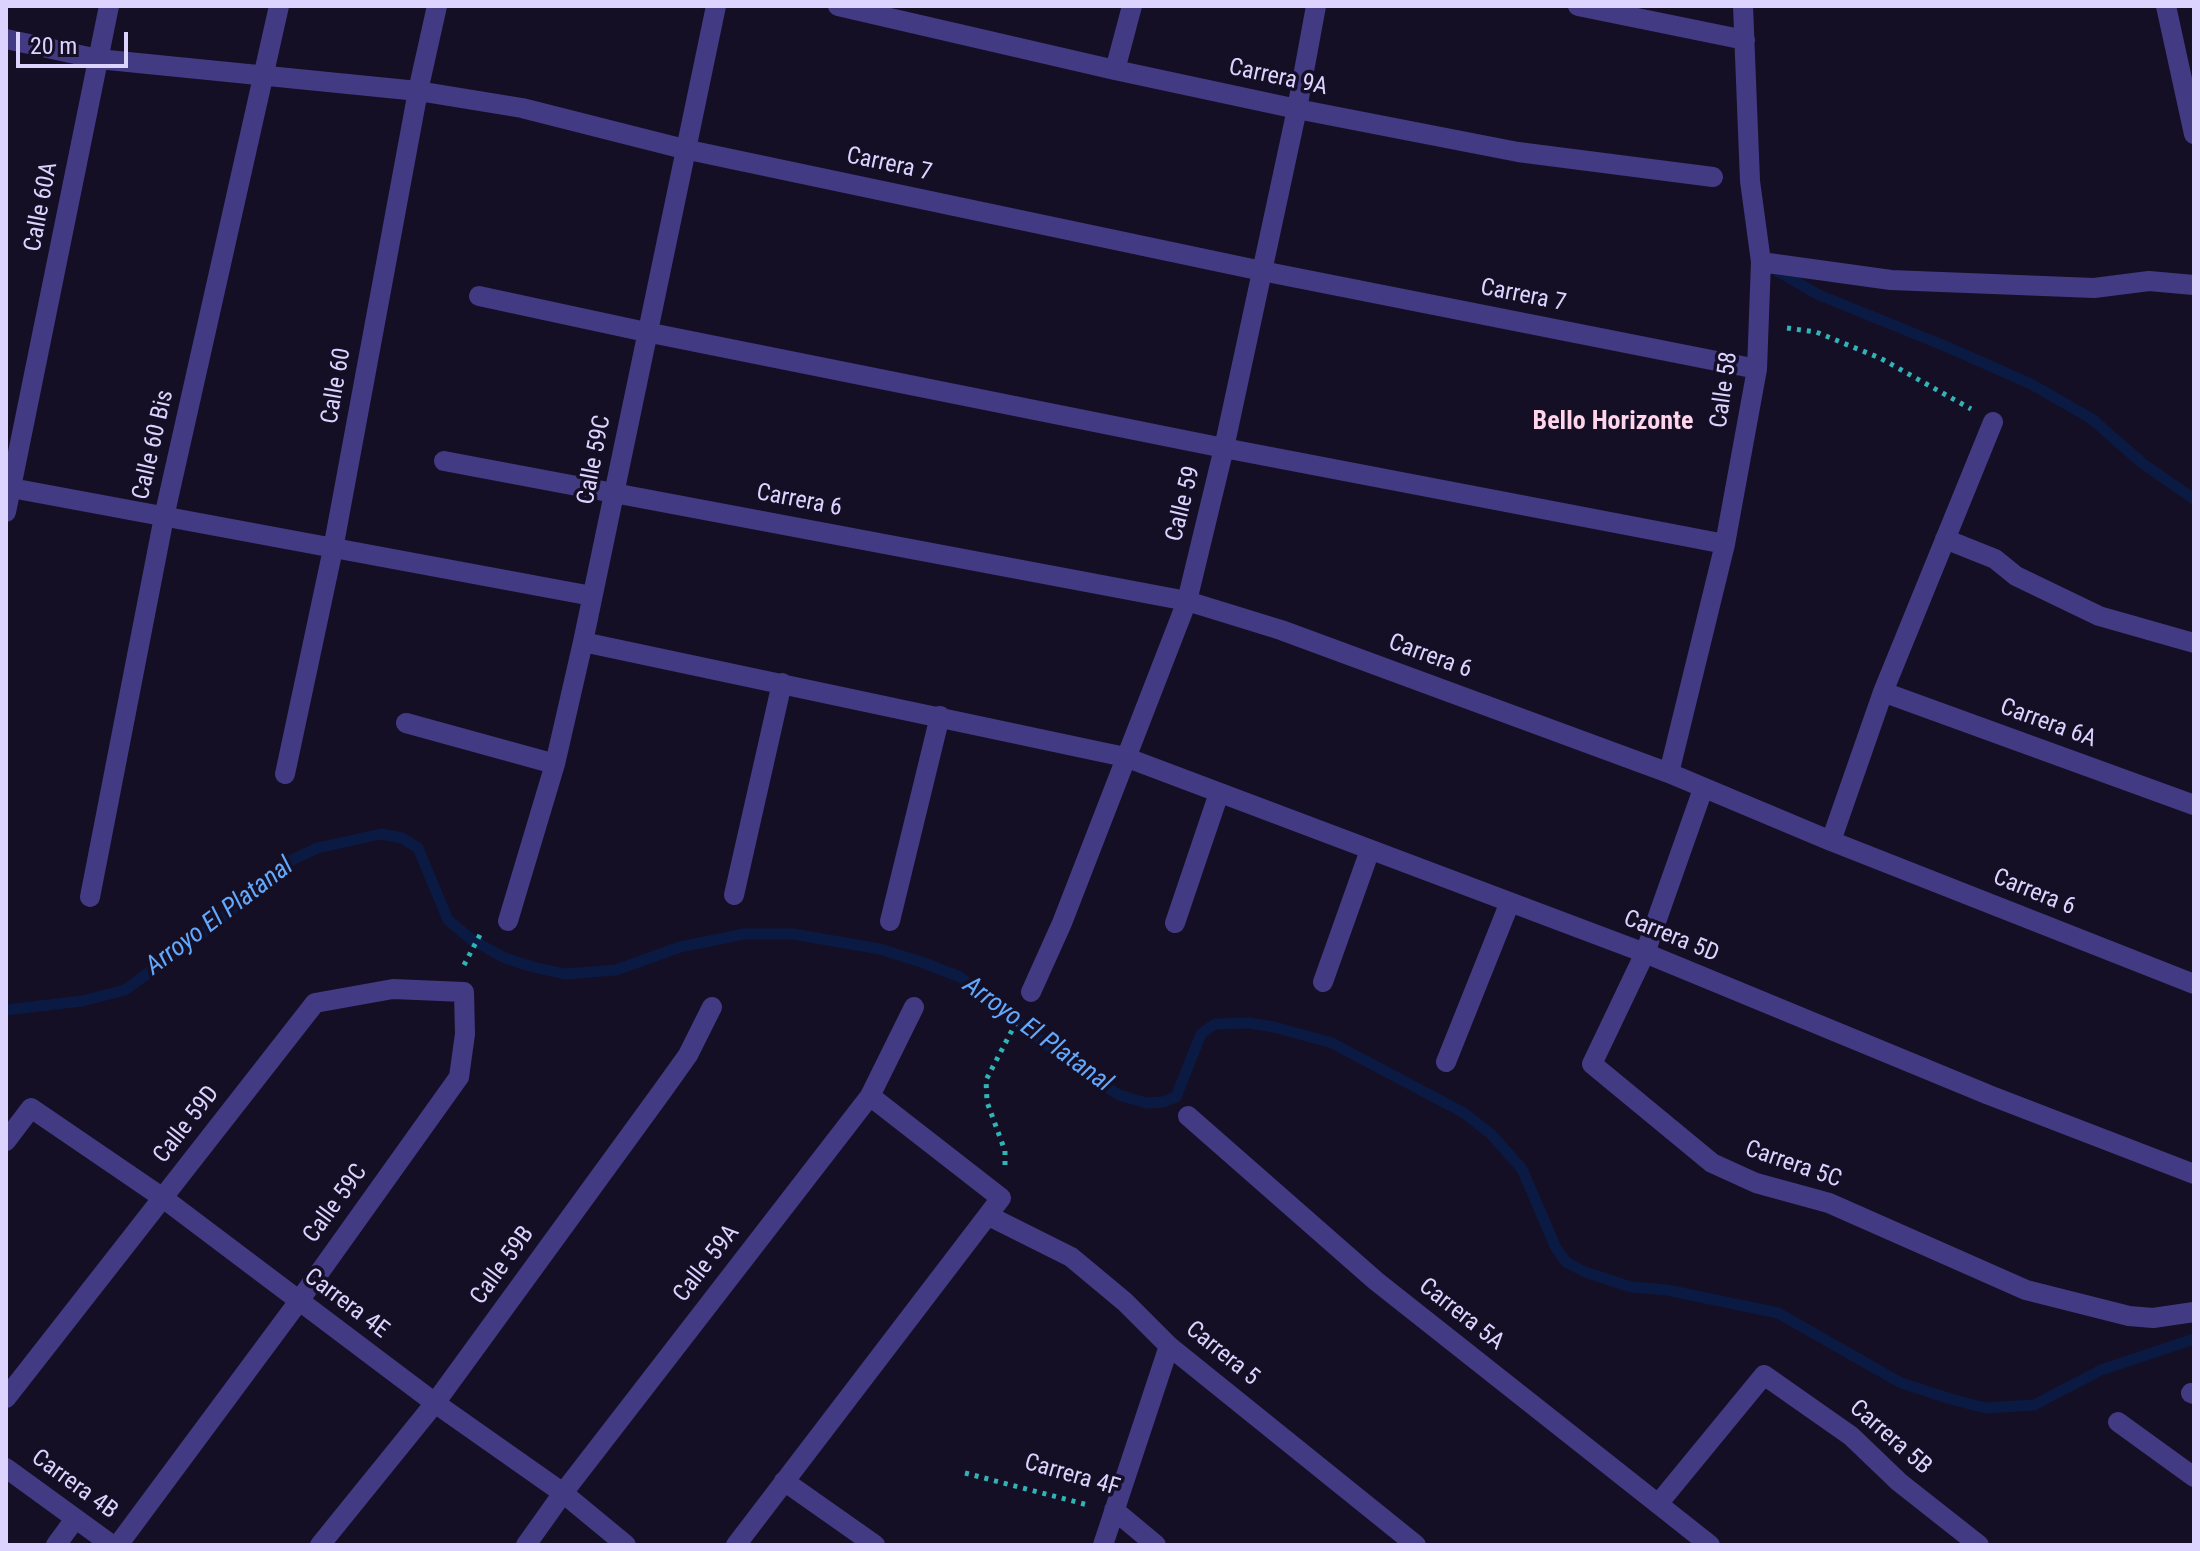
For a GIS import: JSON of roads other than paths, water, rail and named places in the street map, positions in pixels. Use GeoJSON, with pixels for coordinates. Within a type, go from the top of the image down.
{"type":"FeatureCollection","features":[{"type":"Feature","properties":{"kind":"street","name":"Calle 60A"},"geometry":{"type":"LineString","coordinates":[[6,512],[109,6]]}},
{"type":"Feature","properties":{"kind":"street","name":"Calle 60 Bis"},"geometry":{"type":"LineString","coordinates":[[90,897],[164,517],[279,6]]}},
{"type":"Feature","properties":{"kind":"street","name":"Calle 60"},"geometry":{"type":"LineString","coordinates":[[285,774],[333,549],[418,91],[437,6]]}},
{"type":"Feature","properties":{"kind":"street","name":"Calle 59C"},"geometry":{"type":"LineString","coordinates":[[508,921],[555,764],[583,642],[716,6]]}},
{"type":"Feature","properties":{"kind":"street","name":"Carrera 9A"},"geometry":{"type":"LineString","coordinates":[[838,6],[1297,109],[1518,152],[1713,177]]}},
{"type":"Feature","properties":{"kind":"street"},"geometry":{"type":"LineString","coordinates":[[1115,70],[1132,6]]}},
{"type":"Feature","properties":{"kind":"street","name":"Calle 59"},"geometry":{"type":"LineString","coordinates":[[1031,992],[1072,896],[1187,601],[1224,448],[1316,6]]}},
{"type":"Feature","properties":{"kind":"street"},"geometry":{"type":"LineString","coordinates":[[1578,6],[1745,40]]}},
{"type":"Feature","properties":{"kind":"street","name":"Calle 58"},"geometry":{"type":"LineString","coordinates":[[1669,773],[1725,544],[1757,369],[1761,262],[1750,181],[1743,6]]}},
{"type":"Feature","properties":{"kind":"street"},"geometry":{"type":"LineString","coordinates":[[2166,6],[2194,134]]}},
{"type":"Feature","properties":{"kind":"street","name":"Carrera 7"},"geometry":{"type":"LineString","coordinates":[[6,39],[98,59],[418,91],[522,108],[684,149],[1262,271],[1757,369]]}},
{"type":"Feature","properties":{"kind":"street"},"geometry":{"type":"LineString","coordinates":[[1761,262],[1891,280],[2094,288],[2149,281],[2194,285]]}},
{"type":"Feature","properties":{"kind":"street"},"geometry":{"type":"LineString","coordinates":[[479,296],[1224,448],[1725,544]]}},
{"type":"Feature","properties":{"kind":"street"},"geometry":{"type":"LineString","coordinates":[[1831,841],[1883,692],[1993,422]]}},
{"type":"Feature","properties":{"kind":"street","name":"Carrera 6"},"geometry":{"type":"LineString","coordinates":[[444,461],[1187,601],[1281,630],[1669,773],[1831,841],[2194,984]]}},
{"type":"Feature","properties":{"kind":"street"},"geometry":{"type":"LineString","coordinates":[[9,488],[592,596]]}},
{"type":"Feature","properties":{"kind":"street"},"geometry":{"type":"LineString","coordinates":[[1945,539],[1995,559],[2016,576],[2099,616],[2194,643]]}},
{"type":"Feature","properties":{"kind":"street","name":"Carrera 5D"},"geometry":{"type":"LineString","coordinates":[[583,642],[1125,757],[1645,953],[1989,1095],[2194,1174]]}},
{"type":"Feature","properties":{"kind":"street"},"geometry":{"type":"LineString","coordinates":[[734,895],[782,683]]}},
{"type":"Feature","properties":{"kind":"street","name":"Carrera 6A"},"geometry":{"type":"LineString","coordinates":[[1883,692],[2194,805]]}},
{"type":"Feature","properties":{"kind":"street"},"geometry":{"type":"LineString","coordinates":[[890,921],[940,716]]}},
{"type":"Feature","properties":{"kind":"street"},"geometry":{"type":"LineString","coordinates":[[406,723],[555,764]]}},
{"type":"Feature","properties":{"kind":"street","name":"Carrera 5C"},"geometry":{"type":"LineString","coordinates":[[1703,789],[1645,953],[1592,1064],[1712,1163],[1756,1183],[1829,1203],[2026,1290],[2129,1316],[2153,1318],[2194,1312]]}},
{"type":"Feature","properties":{"kind":"street"},"geometry":{"type":"LineString","coordinates":[[1175,923],[1219,793]]}},
{"type":"Feature","properties":{"kind":"street"},"geometry":{"type":"LineString","coordinates":[[1323,982],[1370,850]]}},
{"type":"Feature","properties":{"kind":"street"},"geometry":{"type":"LineString","coordinates":[[1446,1062],[1510,902]]}},
{"type":"Feature","properties":{"kind":"street","name":"Calle 59D"},"geometry":{"type":"LineString","coordinates":[[6,1398],[315,1003],[393,989],[464,992]]}},
{"type":"Feature","properties":{"kind":"street","name":"Calle 59C"},"geometry":{"type":"LineString","coordinates":[[118,1545],[299,1301],[459,1077],[465,1034],[464,992]]}},
{"type":"Feature","properties":{"kind":"street","name":"Calle 59B"},"geometry":{"type":"LineString","coordinates":[[320,1545],[435,1403],[688,1055],[712,1007]]}},
{"type":"Feature","properties":{"kind":"street","name":"Calle 59A"},"geometry":{"type":"LineString","coordinates":[[526,1545],[870,1096],[914,1007]]}},
{"type":"Feature","properties":{"kind":"street"},"geometry":{"type":"LineString","coordinates":[[736,1545],[1001,1198],[870,1096]]}},
{"type":"Feature","properties":{"kind":"street","name":"Carrera 4E"},"geometry":{"type":"LineString","coordinates":[[6,1141],[31,1108],[163,1198],[435,1403],[563,1493],[626,1545]]}},
{"type":"Feature","properties":{"kind":"street","name":"Carrera 5A"},"geometry":{"type":"LineString","coordinates":[[1188,1116],[1376,1281],[1710,1545]]}},
{"type":"Feature","properties":{"kind":"street","name":"Carrera 5"},"geometry":{"type":"LineString","coordinates":[[989,1216],[1071,1257],[1125,1302],[1169,1346],[1416,1545]]}},
{"type":"Feature","properties":{"kind":"street"},"geometry":{"type":"LineString","coordinates":[[1103,1545],[1169,1346]]}},
{"type":"Feature","properties":{"kind":"street","name":"Carrera 5B"},"geometry":{"type":"LineString","coordinates":[[1658,1504],[1764,1375],[1851,1436],[1899,1482],[1979,1545]]}},
{"type":"Feature","properties":{"kind":"street"},"geometry":{"type":"LineString","coordinates":[[2118,1422],[2194,1477]]}},
{"type":"Feature","properties":{"kind":"street","name":"Carrera 4B"},"geometry":{"type":"LineString","coordinates":[[6,1468],[112,1545]]}},
{"type":"Feature","properties":{"kind":"street"},"geometry":{"type":"LineString","coordinates":[[784,1481],[875,1545]]}},
{"type":"Feature","properties":{"kind":"street","name":"Carrera 4F"},"geometry":{"type":"LineString","coordinates":[[1114,1510],[1156,1545]]}},
{"type":"Feature","properties":{"kind":"street"},"geometry":{"type":"LineString","coordinates":[[56,1545],[75,1519]]}},
{"type":"Feature","properties":{"kind":"waterway"},"geometry":{"type":"LineString","coordinates":[[1772,268],[1819,295],[2031,384],[2092,419],[2142,463],[2194,499]]}},
{"type":"Feature","properties":{"kind":"waterway","name":"Arroyo El Platanal"},"geometry":{"type":"LineString","coordinates":[[6,1010],[82,1001],[125,990],[206,931],[290,861],[317,848],[381,834],[402,838],[418,848],[448,920],[472,940],[505,958],[565,974],[616,970],[680,947],[744,934],[793,934],[880,949],[960,977],[1073,1065],[1119,1095],[1146,1103],[1176,1097],[1201,1034],[1215,1024],[1249,1023],[1274,1027],[1332,1043],[1464,1113],[1491,1134],[1522,1169],[1556,1248],[1566,1262],[1585,1272],[1631,1287],[1667,1290],[1778,1313],[1901,1383],[1951,1399],[1985,1408],[2034,1405],[2101,1370],[2194,1339]]}},
{"type":"Feature","properties":{"kind":"district","name":"Bello Horizonte"},"geometry":{"type":"Point","coordinates":[1613,422]}}]}
